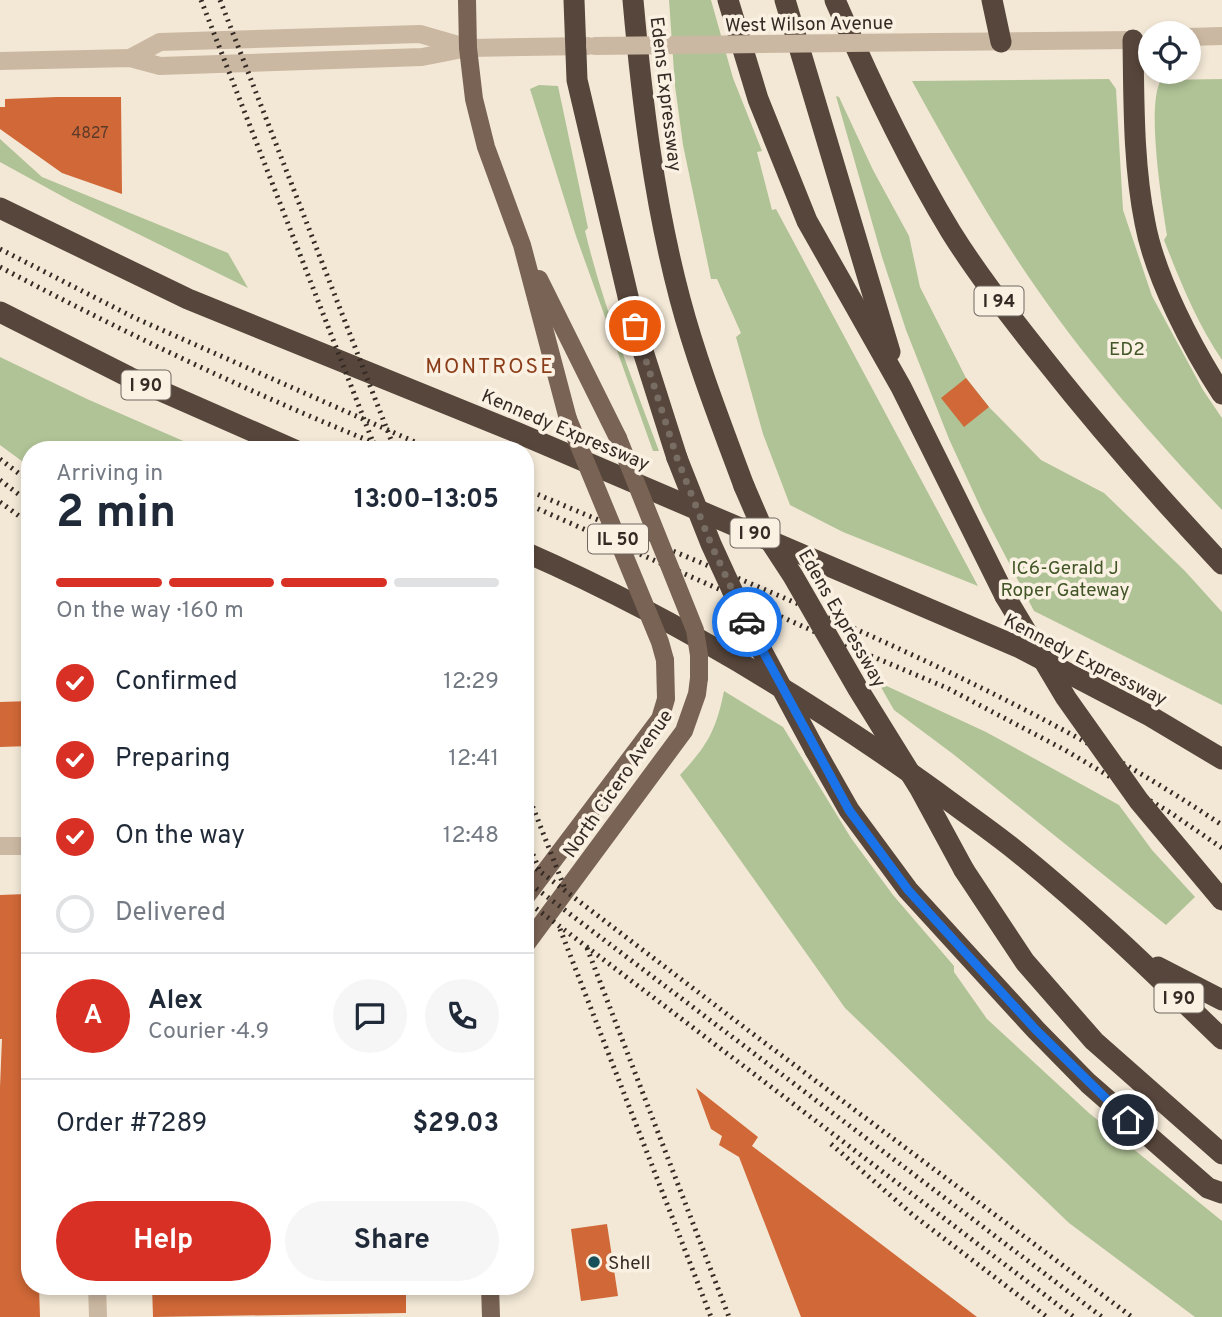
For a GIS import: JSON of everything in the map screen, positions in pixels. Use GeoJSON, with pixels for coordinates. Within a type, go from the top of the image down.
{"type":"FeatureCollection","features":[{"type":"Feature","properties":{"kind":"highway"},"geometry":{"type":"LineString","coordinates":[[574,0],[585,46],[577,80],[632,313],[677,458],[711,544],[749,627],[815,750],[849,810],[908,890],[985,976],[1088,1083],[1208,1188],[1222,1193]]}},
{"type":"Feature","properties":{"kind":"highway","name":"Edens Expressway"},"geometry":{"type":"LineString","coordinates":[[633,0],[648,142],[669,251],[694,346],[744,486],[763,530],[920,789],[964,870],[1025,962],[1094,1041],[1222,1154]]}},
{"type":"Feature","properties":{"kind":"highway"},"geometry":{"type":"LineString","coordinates":[[728,0],[758,99],[807,221],[901,387],[1005,596],[1066,698],[1139,801],[1222,900]]}},
{"type":"Feature","properties":{"kind":"highway"},"geometry":{"type":"LineString","coordinates":[[785,0],[901,387]]}},
{"type":"Feature","properties":{"kind":"highway","name":"I 94"},"geometry":{"type":"LineString","coordinates":[[835,0],[894,129],[952,233],[1037,351],[1129,464],[1222,564]]}},
{"type":"Feature","properties":{"kind":"highway"},"geometry":{"type":"LineString","coordinates":[[992,0],[1001,41]]}},
{"type":"Feature","properties":{"kind":"highway"},"geometry":{"type":"LineString","coordinates":[[1139,84],[1136,154],[1145,226],[1178,313],[1222,394]]}},
{"type":"Feature","properties":{"kind":"highway","name":"Kennedy Expressway"},"geometry":{"type":"LineString","coordinates":[[0,208],[200,304],[531,439],[1018,647],[1150,716],[1222,759]]}},
{"type":"Feature","properties":{"kind":"highway","name":"I 90"},"geometry":{"type":"LineString","coordinates":[[0,312],[129,377],[275,441]]}},
{"type":"Feature","properties":{"kind":"highway","name":"I 90"},"geometry":{"type":"LineString","coordinates":[[534,556],[581,576],[735,659],[871,744],[1010,846],[1137,957],[1222,1038]]}},
{"type":"Feature","properties":{"kind":"highway","name":"I 90"},"geometry":{"type":"LineString","coordinates":[[1137,957],[1222,1000]]}},
{"type":"Feature","properties":{"kind":"main road","name":"North Cicero Avenue"},"geometry":{"type":"LineString","coordinates":[[467,0],[468,48],[474,99],[486,147],[522,245],[568,419],[665,660],[666,699],[660,719],[534,886]]}},
{"type":"Feature","properties":{"kind":"main road","name":"North Cicero Avenue"},"geometry":{"type":"LineString","coordinates":[[522,245],[618,438],[695,630],[699,655],[697,694],[684,731],[534,934]]}},
{"type":"Feature","properties":{"kind":"main road"},"geometry":{"type":"LineString","coordinates":[[490,1295],[491,1317]]}},
{"type":"Feature","properties":{"kind":"street","name":"West Wilson Avenue"},"geometry":{"type":"LineString","coordinates":[[0,61],[130,58],[160,42],[420,34],[468,48],[1138,39]]}},
{"type":"Feature","properties":{"kind":"street"},"geometry":{"type":"LineString","coordinates":[[1201,37],[1222,36]]}},
{"type":"Feature","properties":{"kind":"street"},"geometry":{"type":"LineString","coordinates":[[0,846],[21,846]]}},
{"type":"Feature","properties":{"kind":"street"},"geometry":{"type":"LineString","coordinates":[[97,1295],[97,1317]]}},
{"type":"Feature","properties":{"kind":"green space"},"geometry":{"type":"Polygon","coordinates":[[[669,0],[711,0],[733,78],[762,151],[757,152],[772,210],[776,209],[978,586],[843,532],[790,505],[763,434],[736,337],[741,333],[717,279],[711,279],[683,145],[675,86],[669,0]]]}},
{"type":"Feature","properties":{"kind":"green space","name":"ED2"},"geometry":{"type":"Polygon","coordinates":[[[1109,79],[1116,89],[1123,210],[1152,296],[1203,390],[1222,418],[1222,510],[1119,396],[1048,305],[981,202],[912,81],[1109,79]]]}},
{"type":"Feature","properties":{"kind":"green space"},"geometry":{"type":"Polygon","coordinates":[[[1201,79],[1222,79],[1222,360],[1197,317],[1164,240],[1167,235],[1156,155],[1155,110],[1160,84],[1201,84],[1201,79]]]}},
{"type":"Feature","properties":{"kind":"green space"},"geometry":{"type":"Polygon","coordinates":[[[539,85],[558,86],[592,259],[659,451],[653,451],[576,236],[530,89],[539,85]]]}},
{"type":"Feature","properties":{"kind":"green space","name":"IC6-Gerald J Roper Gateway"},"geometry":{"type":"Polygon","coordinates":[[[836,96],[839,97],[873,170],[909,236],[920,287],[966,378],[989,407],[1041,460],[1104,493],[1185,571],[1222,612],[1222,705],[1034,611],[983,513],[949,439],[906,330],[836,96]]]}},
{"type":"Feature","properties":{"kind":"green space"},"geometry":{"type":"Polygon","coordinates":[[[0,139],[42,177],[228,253],[248,288],[71,201],[0,162],[0,139]]]}},
{"type":"Feature","properties":{"kind":"green space"},"geometry":{"type":"Polygon","coordinates":[[[0,357],[183,441],[21,441],[21,460],[0,445],[0,357]]]}},
{"type":"Feature","properties":{"kind":"green space"},"geometry":{"type":"Polygon","coordinates":[[[878,682],[986,732],[1119,805],[1152,850],[1195,897],[1166,925],[894,710],[878,682]]]}},
{"type":"Feature","properties":{"kind":"green space"},"geometry":{"type":"Polygon","coordinates":[[[724,691],[783,727],[851,838],[893,895],[954,966],[954,972],[987,1019],[1089,1113],[1222,1221],[1222,1317],[1195,1317],[1069,1223],[845,1008],[680,775],[709,737],[718,717],[724,691]]]}},
{"type":"Feature","properties":{"kind":"building"},"geometry":{"type":"Polygon","coordinates":[[[121,97],[122,194],[62,173],[0,129],[0,107],[5,107],[5,99],[121,97]]]}},
{"type":"Feature","properties":{"kind":"building"},"geometry":{"type":"Polygon","coordinates":[[[966,378],[989,407],[964,427],[941,398],[966,378]]]}},
{"type":"Feature","properties":{"kind":"building"},"geometry":{"type":"Polygon","coordinates":[[[21,701],[21,746],[0,747],[0,702],[21,701]]]}},
{"type":"Feature","properties":{"kind":"building"},"geometry":{"type":"Polygon","coordinates":[[[21,894],[21,1295],[39,1295],[40,1317],[0,1317],[0,895],[21,894]]]}},
{"type":"Feature","properties":{"kind":"building"},"geometry":{"type":"Polygon","coordinates":[[[696,1088],[758,1137],[752,1146],[977,1317],[801,1317],[739,1157],[719,1145],[722,1136],[711,1129],[696,1088]]]}},
{"type":"Feature","properties":{"kind":"building","name":"Shell"},"geometry":{"type":"Polygon","coordinates":[[[607,1224],[618,1296],[581,1301],[571,1229],[607,1224]]]}},
{"type":"Feature","properties":{"kind":"building"},"geometry":{"type":"Polygon","coordinates":[[[152,1295],[406,1295],[406,1313],[153,1317],[152,1295]]]}},
{"type":"Feature","properties":{"kind":"railway"},"geometry":{"type":"LineString","coordinates":[[201,0],[372,441]]}},
{"type":"Feature","properties":{"kind":"railway"},"geometry":{"type":"LineString","coordinates":[[220,0],[392,441]]}},
{"type":"Feature","properties":{"kind":"railway"},"geometry":{"type":"LineString","coordinates":[[0,249],[135,318],[413,441]]}},
{"type":"Feature","properties":{"kind":"railway"},"geometry":{"type":"LineString","coordinates":[[0,267],[186,360],[370,441]]}},
{"type":"Feature","properties":{"kind":"railway"},"geometry":{"type":"LineString","coordinates":[[0,459],[21,475]]}},
{"type":"Feature","properties":{"kind":"railway"},"geometry":{"type":"LineString","coordinates":[[0,480],[21,496]]}},
{"type":"Feature","properties":{"kind":"railway"},"geometry":{"type":"LineString","coordinates":[[534,493],[793,602],[969,682],[1140,773],[1222,825]]}},
{"type":"Feature","properties":{"kind":"railway"},"geometry":{"type":"LineString","coordinates":[[0,502],[21,517]]}},
{"type":"Feature","properties":{"kind":"railway"},"geometry":{"type":"LineString","coordinates":[[534,507],[947,688],[1065,750],[1171,813],[1222,848]]}},
{"type":"Feature","properties":{"kind":"railway"},"geometry":{"type":"LineString","coordinates":[[534,810],[565,889]]}},
{"type":"Feature","properties":{"kind":"railway"},"geometry":{"type":"LineString","coordinates":[[534,857],[539,869]]}},
{"type":"Feature","properties":{"kind":"railway"},"geometry":{"type":"LineString","coordinates":[[534,867],[1132,1317]]}},
{"type":"Feature","properties":{"kind":"railway"},"geometry":{"type":"LineString","coordinates":[[534,887],[1102,1317]]}},
{"type":"Feature","properties":{"kind":"railway"},"geometry":{"type":"LineString","coordinates":[[534,907],[1074,1317]]}},
{"type":"Feature","properties":{"kind":"railway"},"geometry":{"type":"LineString","coordinates":[[560,929],[711,1317]]}},
{"type":"Feature","properties":{"kind":"railway"},"geometry":{"type":"LineString","coordinates":[[587,948],[729,1317]]}},
{"type":"Feature","properties":{"kind":"railway"},"geometry":{"type":"LineString","coordinates":[[831,1144],[913,1215],[1047,1317]]}},
{"type":"Feature","properties":{"kind":"way so far"},"geometry":{"type":"LineString","coordinates":[[635,326],[677,458],[711,544],[747,622]]}},
{"type":"Feature","properties":{"kind":"place","name":"Shell"},"geometry":{"type":"Point","coordinates":[594,1262]}},
{"type":"Feature","properties":{"kind":"district","name":"MONTROSE"},"geometry":{"type":"Point","coordinates":[490,366]}},
{"type":"Feature","properties":{"kind":"route"},"geometry":{"type":"LineString","coordinates":[[747,622],[849,810],[908,890],[1036,1030],[1128,1120]]}}]}
